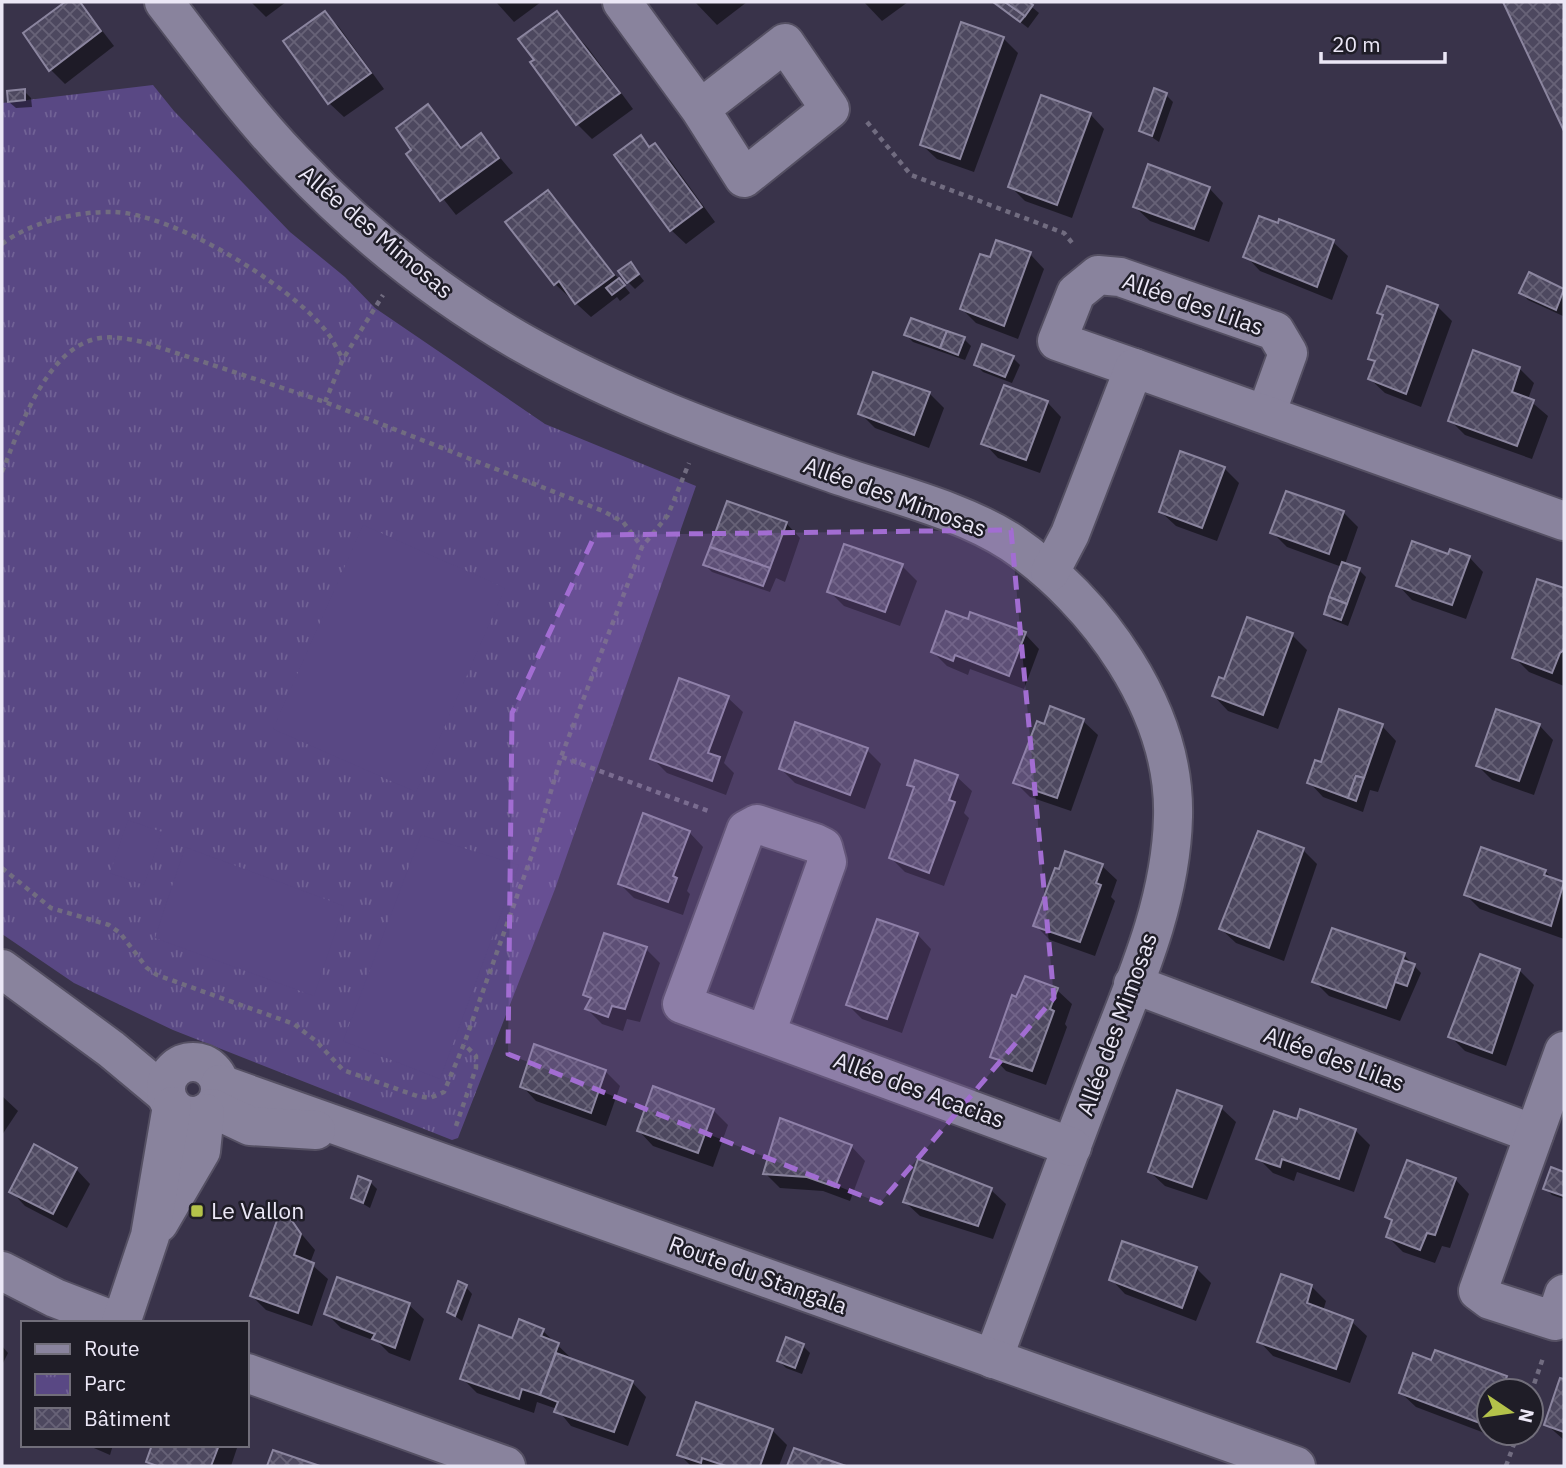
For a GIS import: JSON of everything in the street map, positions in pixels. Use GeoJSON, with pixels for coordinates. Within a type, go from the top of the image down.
{"type":"FeatureCollection","features":[{"type":"Feature","properties":{"kind":"street","name":"Allée des Mimosas"},"geometry":{"type":"LineString","coordinates":[[164,2],[291,160],[403,261],[518,340],[583,374],[703,426],[980,525],[1011,542],[1080,599],[1127,665],[1154,719],[1167,763],[1173,810],[1171,854],[1161,905],[993,1359]]}},
{"type":"Feature","properties":{"kind":"street"},"geometry":{"type":"LineString","coordinates":[[622,2],[700,108],[744,178],[830,109],[785,43],[700,108]]}},
{"type":"Feature","properties":{"kind":"street","name":"Allée des Lilas"},"geometry":{"type":"LineString","coordinates":[[1266,414],[1288,353],[1275,331],[1120,277],[1098,275],[1076,293],[1056,341],[1564,521]]}},
{"type":"Feature","properties":{"kind":"street"},"geometry":{"type":"LineString","coordinates":[[1050,572],[1070,534],[1134,368]]}},
{"type":"Feature","properties":{"kind":"street"},"geometry":{"type":"LineString","coordinates":[[746,830],[757,824],[764,825],[815,843],[823,847],[827,862],[766,1033]]}},
{"type":"Feature","properties":{"kind":"street","name":"Allée des Acacias"},"geometry":{"type":"LineString","coordinates":[[746,830],[682,1004],[1072,1147]]}},
{"type":"Feature","properties":{"kind":"street","name":"Route du Stangala"},"geometry":{"type":"LineString","coordinates":[[2,969],[111,1049],[192,1095],[342,1129],[444,1163],[1296,1466]]}},
{"type":"Feature","properties":{"kind":"street","name":"Allée des Lilas"},"geometry":{"type":"LineString","coordinates":[[1133,984],[1534,1134]]}},
{"type":"Feature","properties":{"kind":"street"},"geometry":{"type":"LineString","coordinates":[[1564,1051],[1478,1291],[1490,1300],[1555,1321],[1564,1294]]}},
{"type":"Feature","properties":{"kind":"street"},"geometry":{"type":"LineString","coordinates":[[121,1321],[150,1236],[192,1095]]}},
{"type":"Feature","properties":{"kind":"street"},"geometry":{"type":"LineString","coordinates":[[2,1271],[55,1298],[115,1321]]}},
{"type":"Feature","properties":{"kind":"street"},"geometry":{"type":"LineString","coordinates":[[248,1373],[506,1466]]}},
{"type":"Feature","properties":{"kind":"path"},"geometry":{"type":"LineString","coordinates":[[830,109],[864,118],[911,176],[1064,233],[1098,275]]}},
{"type":"Feature","properties":{"kind":"path"},"geometry":{"type":"LineString","coordinates":[[2,244],[13,236],[49,222],[86,213],[115,212],[140,216],[223,251],[267,280],[326,330],[343,359]]}},
{"type":"Feature","properties":{"kind":"path"},"geometry":{"type":"LineString","coordinates":[[325,402],[343,359],[403,261]]}},
{"type":"Feature","properties":{"kind":"path"},"geometry":{"type":"LineString","coordinates":[[2,472],[48,373],[80,344],[100,338],[143,342],[325,402],[603,511],[623,522],[642,547]]}},
{"type":"Feature","properties":{"kind":"path"},"geometry":{"type":"LineString","coordinates":[[2,868],[51,908],[109,925],[120,933],[147,968],[157,975],[295,1024],[316,1041],[343,1070],[430,1098],[444,1092],[464,1044],[534,846],[561,757],[642,547],[668,515],[703,426]]}},
{"type":"Feature","properties":{"kind":"path"},"geometry":{"type":"LineString","coordinates":[[561,757],[726,817],[746,830]]}},
{"type":"Feature","properties":{"kind":"path"},"geometry":{"type":"LineString","coordinates":[[444,1163],[476,1068],[476,1056],[464,1044]]}},
{"type":"Feature","properties":{"kind":"path"},"geometry":{"type":"LineString","coordinates":[[1506,1466],[1513,1447]]}},
{"type":"Feature","properties":{"kind":"highlighted area"},"geometry":{"type":"Polygon","coordinates":[[[1011,530],[1054,998],[880,1203],[508,1054],[512,713],[595,535],[1011,530]]]}},
{"type":"Feature","properties":{"kind":"green space"},"geometry":{"type":"Polygon","coordinates":[[[153,85],[174,111],[290,232],[345,277],[375,308],[545,424],[696,486],[555,889],[458,1138],[452,1140],[173,1030],[74,983],[2,934],[2,103],[153,85]]]}},
{"type":"Feature","properties":{"kind":"green space"},"geometry":{"type":"Polygon","coordinates":[[[363,525],[505,588],[416,792],[273,729],[363,525]]]}},
{"type":"Feature","properties":{"kind":"green space"},"geometry":{"type":"Polygon","coordinates":[[[128,820],[162,832],[144,885],[110,873],[128,820]]]}},
{"type":"Feature","properties":{"kind":"green space"},"geometry":{"type":"Polygon","coordinates":[[[421,835],[519,865],[440,1079],[343,1041],[421,835]]]}},
{"type":"Feature","properties":{"kind":"green space"},"geometry":{"type":"Polygon","coordinates":[[[185,847],[344,906],[314,996],[155,938],[185,847]]]}},
{"type":"Feature","properties":{"kind":"building"},"geometry":{"type":"Polygon","coordinates":[[[65,2],[80,2],[101,31],[49,71],[23,33],[65,2]]]}},
{"type":"Feature","properties":{"kind":"building"},"geometry":{"type":"Polygon","coordinates":[[[993,2],[1005,2],[1025,16],[1020,22],[993,2]]]}},
{"type":"Feature","properties":{"kind":"building"},"geometry":{"type":"Polygon","coordinates":[[[1005,2],[1029,2],[1033,5],[1025,16],[1005,2]]]}},
{"type":"Feature","properties":{"kind":"building"},"geometry":{"type":"Polygon","coordinates":[[[1503,2],[1564,2],[1564,131],[1503,2]]]}},
{"type":"Feature","properties":{"kind":"building"},"geometry":{"type":"Polygon","coordinates":[[[325,11],[371,73],[328,104],[283,41],[325,11]]]}},
{"type":"Feature","properties":{"kind":"building"},"geometry":{"type":"Polygon","coordinates":[[[557,11],[620,93],[576,125],[530,62],[534,60],[518,39],[557,11]]]}},
{"type":"Feature","properties":{"kind":"building"},"geometry":{"type":"Polygon","coordinates":[[[961,22],[1004,37],[960,159],[920,145],[961,22]]]}},
{"type":"Feature","properties":{"kind":"building"},"geometry":{"type":"Polygon","coordinates":[[[1154,88],[1167,93],[1152,136],[1139,131],[1154,88]]]}},
{"type":"Feature","properties":{"kind":"building"},"geometry":{"type":"Polygon","coordinates":[[[25,89],[25,100],[8,102],[7,91],[25,89]]]}},
{"type":"Feature","properties":{"kind":"building"},"geometry":{"type":"Polygon","coordinates":[[[1041,95],[1091,113],[1057,205],[1008,187],[1041,95]]]}},
{"type":"Feature","properties":{"kind":"building"},"geometry":{"type":"Polygon","coordinates":[[[428,104],[461,148],[481,133],[499,158],[440,201],[406,154],[411,150],[396,128],[428,104]]]}},
{"type":"Feature","properties":{"kind":"building"},"geometry":{"type":"Polygon","coordinates":[[[641,135],[649,147],[655,143],[702,207],[670,231],[614,155],[641,135]]]}},
{"type":"Feature","properties":{"kind":"building"},"geometry":{"type":"Polygon","coordinates":[[[1148,164],[1210,187],[1194,229],[1133,207],[1148,164]]]}},
{"type":"Feature","properties":{"kind":"building"},"geometry":{"type":"Polygon","coordinates":[[[548,190],[614,275],[575,304],[559,281],[554,285],[505,222],[548,190]]]}},
{"type":"Feature","properties":{"kind":"building"},"geometry":{"type":"Polygon","coordinates":[[[1259,216],[1278,223],[1279,219],[1334,240],[1317,287],[1243,257],[1259,216]]]}},
{"type":"Feature","properties":{"kind":"building"},"geometry":{"type":"Polygon","coordinates":[[[996,240],[1031,252],[1004,326],[960,309],[980,254],[990,257],[996,240]]]}},
{"type":"Feature","properties":{"kind":"building"},"geometry":{"type":"Polygon","coordinates":[[[631,262],[639,274],[627,283],[618,271],[631,262]]]}},
{"type":"Feature","properties":{"kind":"building"},"geometry":{"type":"Polygon","coordinates":[[[1529,272],[1564,289],[1556,310],[1519,293],[1529,272]]]}},
{"type":"Feature","properties":{"kind":"building"},"geometry":{"type":"Polygon","coordinates":[[[619,278],[625,285],[612,295],[606,288],[619,278]]]}},
{"type":"Feature","properties":{"kind":"building"},"geometry":{"type":"Polygon","coordinates":[[[1387,286],[1438,305],[1406,394],[1368,379],[1375,361],[1368,359],[1383,315],[1377,313],[1387,286]]]}},
{"type":"Feature","properties":{"kind":"building"},"geometry":{"type":"Polygon","coordinates":[[[911,318],[947,331],[940,348],[904,335],[911,318]]]}},
{"type":"Feature","properties":{"kind":"building"},"geometry":{"type":"Polygon","coordinates":[[[947,331],[965,337],[958,355],[940,348],[947,331]]]}},
{"type":"Feature","properties":{"kind":"building"},"geometry":{"type":"Polygon","coordinates":[[[982,344],[1014,356],[1005,377],[974,365],[982,344]]]}},
{"type":"Feature","properties":{"kind":"building"},"geometry":{"type":"Polygon","coordinates":[[[1473,350],[1520,367],[1512,392],[1534,400],[1517,446],[1448,421],[1473,350]]]}},
{"type":"Feature","properties":{"kind":"building"},"geometry":{"type":"Polygon","coordinates":[[[873,372],[930,392],[914,435],[858,414],[873,372]]]}},
{"type":"Feature","properties":{"kind":"building"},"geometry":{"type":"Polygon","coordinates":[[[1004,385],[1048,401],[1026,460],[981,444],[1004,385]]]}},
{"type":"Feature","properties":{"kind":"building"},"geometry":{"type":"Polygon","coordinates":[[[1180,451],[1225,467],[1202,528],[1159,512],[1180,451]]]}},
{"type":"Feature","properties":{"kind":"building"},"geometry":{"type":"Polygon","coordinates":[[[1286,491],[1344,511],[1329,554],[1270,533],[1286,491]]]}},
{"type":"Feature","properties":{"kind":"building"},"geometry":{"type":"Polygon","coordinates":[[[727,501],[787,522],[770,568],[710,547],[727,501]]]}},
{"type":"Feature","properties":{"kind":"building"},"geometry":{"type":"Polygon","coordinates":[[[1412,541],[1448,554],[1450,549],[1470,556],[1452,605],[1396,586],[1412,541]]]}},
{"type":"Feature","properties":{"kind":"building"},"geometry":{"type":"Polygon","coordinates":[[[844,544],[903,564],[885,612],[827,592],[844,544]]]}},
{"type":"Feature","properties":{"kind":"building"},"geometry":{"type":"Polygon","coordinates":[[[710,547],[770,568],[763,586],[703,565],[710,547]]]}},
{"type":"Feature","properties":{"kind":"building"},"geometry":{"type":"Polygon","coordinates":[[[1342,562],[1360,568],[1347,604],[1329,597],[1342,562]]]}},
{"type":"Feature","properties":{"kind":"building"},"geometry":{"type":"Polygon","coordinates":[[[1537,579],[1564,588],[1564,650],[1560,653],[1552,673],[1512,658],[1537,579]]]}},
{"type":"Feature","properties":{"kind":"building"},"geometry":{"type":"Polygon","coordinates":[[[1329,597],[1347,604],[1341,620],[1324,614],[1329,597]]]}},
{"type":"Feature","properties":{"kind":"building"},"geometry":{"type":"Polygon","coordinates":[[[946,611],[968,619],[970,612],[1026,632],[1009,676],[955,655],[953,661],[931,652],[946,611]]]}},
{"type":"Feature","properties":{"kind":"building"},"geometry":{"type":"Polygon","coordinates":[[[1247,617],[1293,633],[1263,715],[1212,696],[1219,677],[1224,679],[1247,617]]]}},
{"type":"Feature","properties":{"kind":"building"},"geometry":{"type":"Polygon","coordinates":[[[679,678],[729,696],[708,753],[720,757],[712,781],[650,759],[679,678]]]}},
{"type":"Feature","properties":{"kind":"building"},"geometry":{"type":"Polygon","coordinates":[[[1050,706],[1084,719],[1057,798],[1013,783],[1037,721],[1044,724],[1050,706]]]}},
{"type":"Feature","properties":{"kind":"building"},"geometry":{"type":"Polygon","coordinates":[[[1339,709],[1383,724],[1364,778],[1356,776],[1348,798],[1307,783],[1315,760],[1321,762],[1339,709]]]}},
{"type":"Feature","properties":{"kind":"building"},"geometry":{"type":"Polygon","coordinates":[[[1496,709],[1540,724],[1519,781],[1476,766],[1496,709]]]}},
{"type":"Feature","properties":{"kind":"building"},"geometry":{"type":"Polygon","coordinates":[[[795,722],[868,748],[850,795],[779,769],[795,722]]]}},
{"type":"Feature","properties":{"kind":"building"},"geometry":{"type":"Polygon","coordinates":[[[915,760],[958,775],[949,800],[955,802],[929,873],[889,858],[914,787],[907,785],[915,760]]]}},
{"type":"Feature","properties":{"kind":"building"},"geometry":{"type":"Polygon","coordinates":[[[1356,776],[1364,778],[1356,801],[1348,798],[1356,776]]]}},
{"type":"Feature","properties":{"kind":"building"},"geometry":{"type":"Polygon","coordinates":[[[643,813],[690,831],[673,876],[677,878],[668,902],[618,884],[643,813]]]}},
{"type":"Feature","properties":{"kind":"building"},"geometry":{"type":"Polygon","coordinates":[[[1258,831],[1304,848],[1269,948],[1219,929],[1258,831]]]}},
{"type":"Feature","properties":{"kind":"building"},"geometry":{"type":"Polygon","coordinates":[[[1481,847],[1546,870],[1544,875],[1564,882],[1551,926],[1464,895],[1481,847]]]}},
{"type":"Feature","properties":{"kind":"building"},"geometry":{"type":"Polygon","coordinates":[[[1065,851],[1103,864],[1096,883],[1101,885],[1080,942],[1033,926],[1055,868],[1059,869],[1065,851]]]}},
{"type":"Feature","properties":{"kind":"building"},"geometry":{"type":"Polygon","coordinates":[[[877,919],[918,933],[887,1019],[846,1005],[877,919]]]}},
{"type":"Feature","properties":{"kind":"building"},"geometry":{"type":"Polygon","coordinates":[[[1332,928],[1405,953],[1386,1008],[1312,982],[1332,928]]]}},
{"type":"Feature","properties":{"kind":"building"},"geometry":{"type":"Polygon","coordinates":[[[604,933],[647,947],[625,1009],[612,1006],[608,1017],[585,1009],[591,998],[583,995],[604,933]]]}},
{"type":"Feature","properties":{"kind":"building"},"geometry":{"type":"Polygon","coordinates":[[[1480,954],[1520,969],[1492,1053],[1448,1037],[1480,954]]]}},
{"type":"Feature","properties":{"kind":"building"},"geometry":{"type":"Polygon","coordinates":[[[1403,960],[1415,964],[1407,986],[1395,982],[1403,960]]]}},
{"type":"Feature","properties":{"kind":"building"},"geometry":{"type":"Polygon","coordinates":[[[1025,976],[1058,988],[1050,1009],[1054,1011],[1032,1071],[990,1057],[1012,995],[1016,997],[1025,976]]]}},
{"type":"Feature","properties":{"kind":"building"},"geometry":{"type":"Polygon","coordinates":[[[534,1044],[606,1070],[591,1113],[520,1087],[534,1044]]]}},
{"type":"Feature","properties":{"kind":"building"},"geometry":{"type":"Polygon","coordinates":[[[653,1086],[714,1109],[698,1153],[637,1131],[653,1086]]]}},
{"type":"Feature","properties":{"kind":"building"},"geometry":{"type":"Polygon","coordinates":[[[1177,1090],[1222,1106],[1192,1187],[1148,1172],[1177,1090]]]}},
{"type":"Feature","properties":{"kind":"building"},"geometry":{"type":"Polygon","coordinates":[[[1300,1109],[1356,1129],[1339,1179],[1282,1159],[1280,1167],[1256,1159],[1274,1111],[1297,1119],[1300,1109]]]}},
{"type":"Feature","properties":{"kind":"building"},"geometry":{"type":"Polygon","coordinates":[[[780,1118],[852,1145],[835,1187],[807,1177],[763,1174],[780,1118]]]}},
{"type":"Feature","properties":{"kind":"building"},"geometry":{"type":"Polygon","coordinates":[[[34,1144],[77,1168],[53,1214],[9,1192],[34,1144]]]}},
{"type":"Feature","properties":{"kind":"building"},"geometry":{"type":"Polygon","coordinates":[[[918,1159],[992,1188],[978,1226],[903,1202],[918,1159]]]}},
{"type":"Feature","properties":{"kind":"building"},"geometry":{"type":"Polygon","coordinates":[[[1407,1160],[1456,1178],[1435,1235],[1427,1233],[1420,1250],[1386,1237],[1392,1220],[1385,1217],[1407,1160]]]}},
{"type":"Feature","properties":{"kind":"building"},"geometry":{"type":"Polygon","coordinates":[[[1551,1167],[1564,1172],[1564,1196],[1543,1189],[1551,1167]]]}},
{"type":"Feature","properties":{"kind":"building"},"geometry":{"type":"Polygon","coordinates":[[[358,1176],[371,1181],[363,1203],[351,1198],[358,1176]]]}},
{"type":"Feature","properties":{"kind":"building"},"geometry":{"type":"Polygon","coordinates":[[[280,1212],[288,1215],[301,1234],[294,1255],[314,1263],[298,1313],[250,1296],[280,1212]]]}},
{"type":"Feature","properties":{"kind":"building"},"geometry":{"type":"Polygon","coordinates":[[[1122,1241],[1197,1267],[1182,1308],[1109,1280],[1122,1241]]]}},
{"type":"Feature","properties":{"kind":"building"},"geometry":{"type":"Polygon","coordinates":[[[1281,1274],[1312,1285],[1307,1303],[1353,1320],[1336,1369],[1257,1342],[1281,1274]]]}},
{"type":"Feature","properties":{"kind":"building"},"geometry":{"type":"Polygon","coordinates":[[[337,1277],[410,1303],[395,1348],[372,1339],[375,1334],[324,1314],[337,1277]]]}},
{"type":"Feature","properties":{"kind":"building"},"geometry":{"type":"Polygon","coordinates":[[[458,1281],[467,1285],[455,1316],[447,1312],[458,1281]]]}},
{"type":"Feature","properties":{"kind":"building"},"geometry":{"type":"Polygon","coordinates":[[[519,1319],[544,1329],[541,1336],[559,1343],[540,1395],[522,1389],[519,1399],[460,1379],[479,1325],[512,1338],[519,1319]]]}},
{"type":"Feature","properties":{"kind":"building"},"geometry":{"type":"Polygon","coordinates":[[[786,1337],[804,1344],[795,1368],[777,1361],[786,1337]]]}},
{"type":"Feature","properties":{"kind":"building"},"geometry":{"type":"Polygon","coordinates":[[[1435,1350],[1507,1376],[1475,1377],[1475,1421],[1399,1393],[1413,1353],[1431,1360],[1435,1350]]]}},
{"type":"Feature","properties":{"kind":"building"},"geometry":{"type":"Polygon","coordinates":[[[556,1353],[633,1381],[614,1432],[554,1412],[558,1402],[540,1395],[556,1353]]]}},
{"type":"Feature","properties":{"kind":"building"},"geometry":{"type":"Polygon","coordinates":[[[1560,1378],[1564,1379],[1564,1432],[1545,1425],[1560,1378]]]}},
{"type":"Feature","properties":{"kind":"building"},"geometry":{"type":"Polygon","coordinates":[[[696,1402],[773,1429],[760,1466],[726,1466],[702,1458],[701,1463],[677,1455],[696,1402]]]}},
{"type":"Feature","properties":{"kind":"building"},"geometry":{"type":"Polygon","coordinates":[[[151,1447],[218,1447],[211,1466],[157,1466],[146,1462],[151,1447]]]}},
{"type":"Feature","properties":{"kind":"building"},"geometry":{"type":"Polygon","coordinates":[[[794,1448],[846,1466],[787,1466],[794,1448]]]}},
{"type":"Feature","properties":{"kind":"building"},"geometry":{"type":"Polygon","coordinates":[[[273,1450],[320,1466],[267,1466],[273,1450]]]}},
{"type":"Feature","properties":{"kind":"place","name":"Le Vallon"},"geometry":{"type":"Point","coordinates":[197,1211]}}]}
